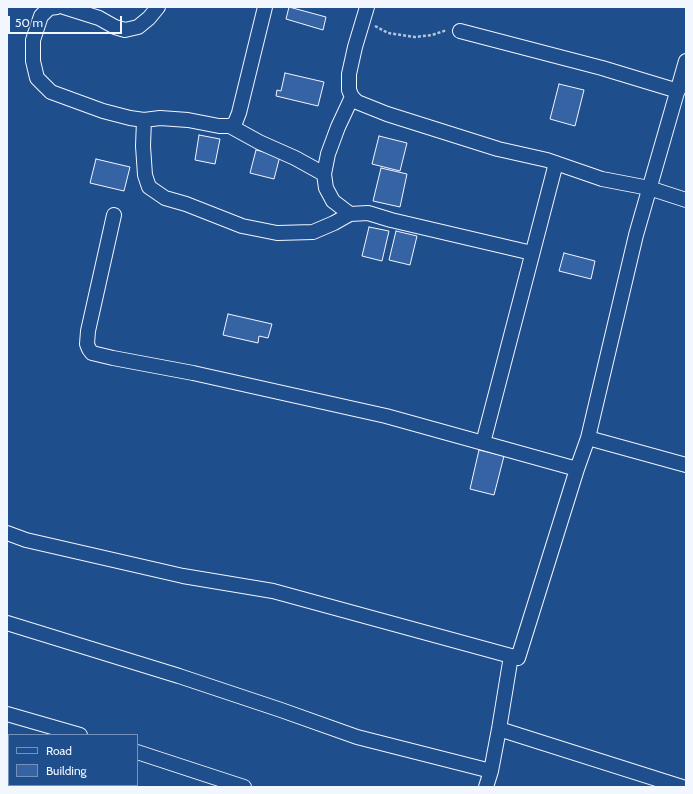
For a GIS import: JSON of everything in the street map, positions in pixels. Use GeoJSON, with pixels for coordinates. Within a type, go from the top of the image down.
{"type":"FeatureCollection","features":[{"type":"Feature","properties":{"kind":"street"},"geometry":{"type":"LineString","coordinates":[[57,7],[49,8],[41,16],[33,40],[33,61],[37,78],[51,92],[104,111],[144,120],[160,118],[188,120],[219,126],[230,126],[324,174]]}},
{"type":"Feature","properties":{"kind":"street"},"geometry":{"type":"LineString","coordinates":[[64,7],[99,18],[115,28],[125,30],[138,28],[158,7]]}},
{"type":"Feature","properties":{"kind":"street"},"geometry":{"type":"LineString","coordinates":[[230,126],[235,123],[239,113],[265,7]]}},
{"type":"Feature","properties":{"kind":"street"},"geometry":{"type":"LineString","coordinates":[[367,7],[355,47],[349,74],[349,90],[352,97],[357,102],[394,116],[498,149],[547,160],[602,179],[649,188],[686,200]]}},
{"type":"Feature","properties":{"kind":"street"},"geometry":{"type":"LineString","coordinates":[[460,31],[602,68],[678,91]]}},
{"type":"Feature","properties":{"kind":"street"},"geometry":{"type":"LineString","coordinates":[[7,533],[26,540],[183,576],[273,591],[518,658],[588,438],[636,235],[686,61]]}},
{"type":"Feature","properties":{"kind":"street"},"geometry":{"type":"LineString","coordinates":[[350,214],[333,201],[326,188],[324,174],[328,154],[338,126],[352,97]]}},
{"type":"Feature","properties":{"kind":"street"},"geometry":{"type":"LineString","coordinates":[[144,120],[143,146],[146,175],[149,187],[165,198],[186,204],[242,226],[277,233],[313,232],[350,214],[368,213],[391,220],[532,253]]}},
{"type":"Feature","properties":{"kind":"street"},"geometry":{"type":"LineString","coordinates":[[482,443],[556,163]]}},
{"type":"Feature","properties":{"kind":"street"},"geometry":{"type":"LineString","coordinates":[[114,216],[88,331],[87,344],[88,349],[92,354],[194,373],[386,416],[577,469]]}},
{"type":"Feature","properties":{"kind":"street"},"geometry":{"type":"LineString","coordinates":[[588,438],[686,465]]}},
{"type":"Feature","properties":{"kind":"street"},"geometry":{"type":"LineString","coordinates":[[7,623],[178,676],[357,736],[491,771]]}},
{"type":"Feature","properties":{"kind":"street"},"geometry":{"type":"LineString","coordinates":[[486,787],[491,771],[511,656]]}},
{"type":"Feature","properties":{"kind":"street"},"geometry":{"type":"LineString","coordinates":[[7,714],[77,734]]}},
{"type":"Feature","properties":{"kind":"street"},"geometry":{"type":"LineString","coordinates":[[499,729],[682,787]]}},
{"type":"Feature","properties":{"kind":"street"},"geometry":{"type":"LineString","coordinates":[[138,752],[244,787]]}},
{"type":"Feature","properties":{"kind":"path"},"geometry":{"type":"LineString","coordinates":[[363,21],[388,32],[415,36],[432,35],[446,30],[460,31]]}},
{"type":"Feature","properties":{"kind":"building"},"geometry":{"type":"Polygon","coordinates":[[[289,7],[326,17],[323,30],[286,19],[289,7]]]}},
{"type":"Feature","properties":{"kind":"building"},"geometry":{"type":"Polygon","coordinates":[[[285,73],[324,82],[318,106],[276,96],[277,90],[281,91],[285,73]]]}},
{"type":"Feature","properties":{"kind":"building"},"geometry":{"type":"Polygon","coordinates":[[[559,84],[584,90],[575,126],[550,119],[559,84]]]}},
{"type":"Feature","properties":{"kind":"building"},"geometry":{"type":"Polygon","coordinates":[[[199,135],[220,139],[215,164],[195,160],[199,135]]]}},
{"type":"Feature","properties":{"kind":"building"},"geometry":{"type":"Polygon","coordinates":[[[379,136],[407,143],[400,171],[372,164],[379,136]]]}},
{"type":"Feature","properties":{"kind":"building"},"geometry":{"type":"Polygon","coordinates":[[[256,150],[280,156],[274,179],[250,173],[256,150]]]}},
{"type":"Feature","properties":{"kind":"building"},"geometry":{"type":"Polygon","coordinates":[[[96,159],[130,167],[124,191],[90,183],[96,159]]]}},
{"type":"Feature","properties":{"kind":"building"},"geometry":{"type":"Polygon","coordinates":[[[381,168],[407,174],[400,207],[373,201],[381,168]]]}},
{"type":"Feature","properties":{"kind":"building"},"geometry":{"type":"Polygon","coordinates":[[[369,227],[389,231],[382,261],[362,256],[369,227]]]}},
{"type":"Feature","properties":{"kind":"building"},"geometry":{"type":"Polygon","coordinates":[[[396,231],[417,236],[410,265],[389,260],[396,231]]]}},
{"type":"Feature","properties":{"kind":"building"},"geometry":{"type":"Polygon","coordinates":[[[564,253],[595,261],[591,279],[559,271],[564,253]]]}},
{"type":"Feature","properties":{"kind":"building"},"geometry":{"type":"Polygon","coordinates":[[[228,314],[272,324],[268,338],[259,336],[258,343],[223,335],[228,314]]]}},
{"type":"Feature","properties":{"kind":"building"},"geometry":{"type":"Polygon","coordinates":[[[479,450],[504,456],[494,495],[470,489],[479,450]]]}}]}
